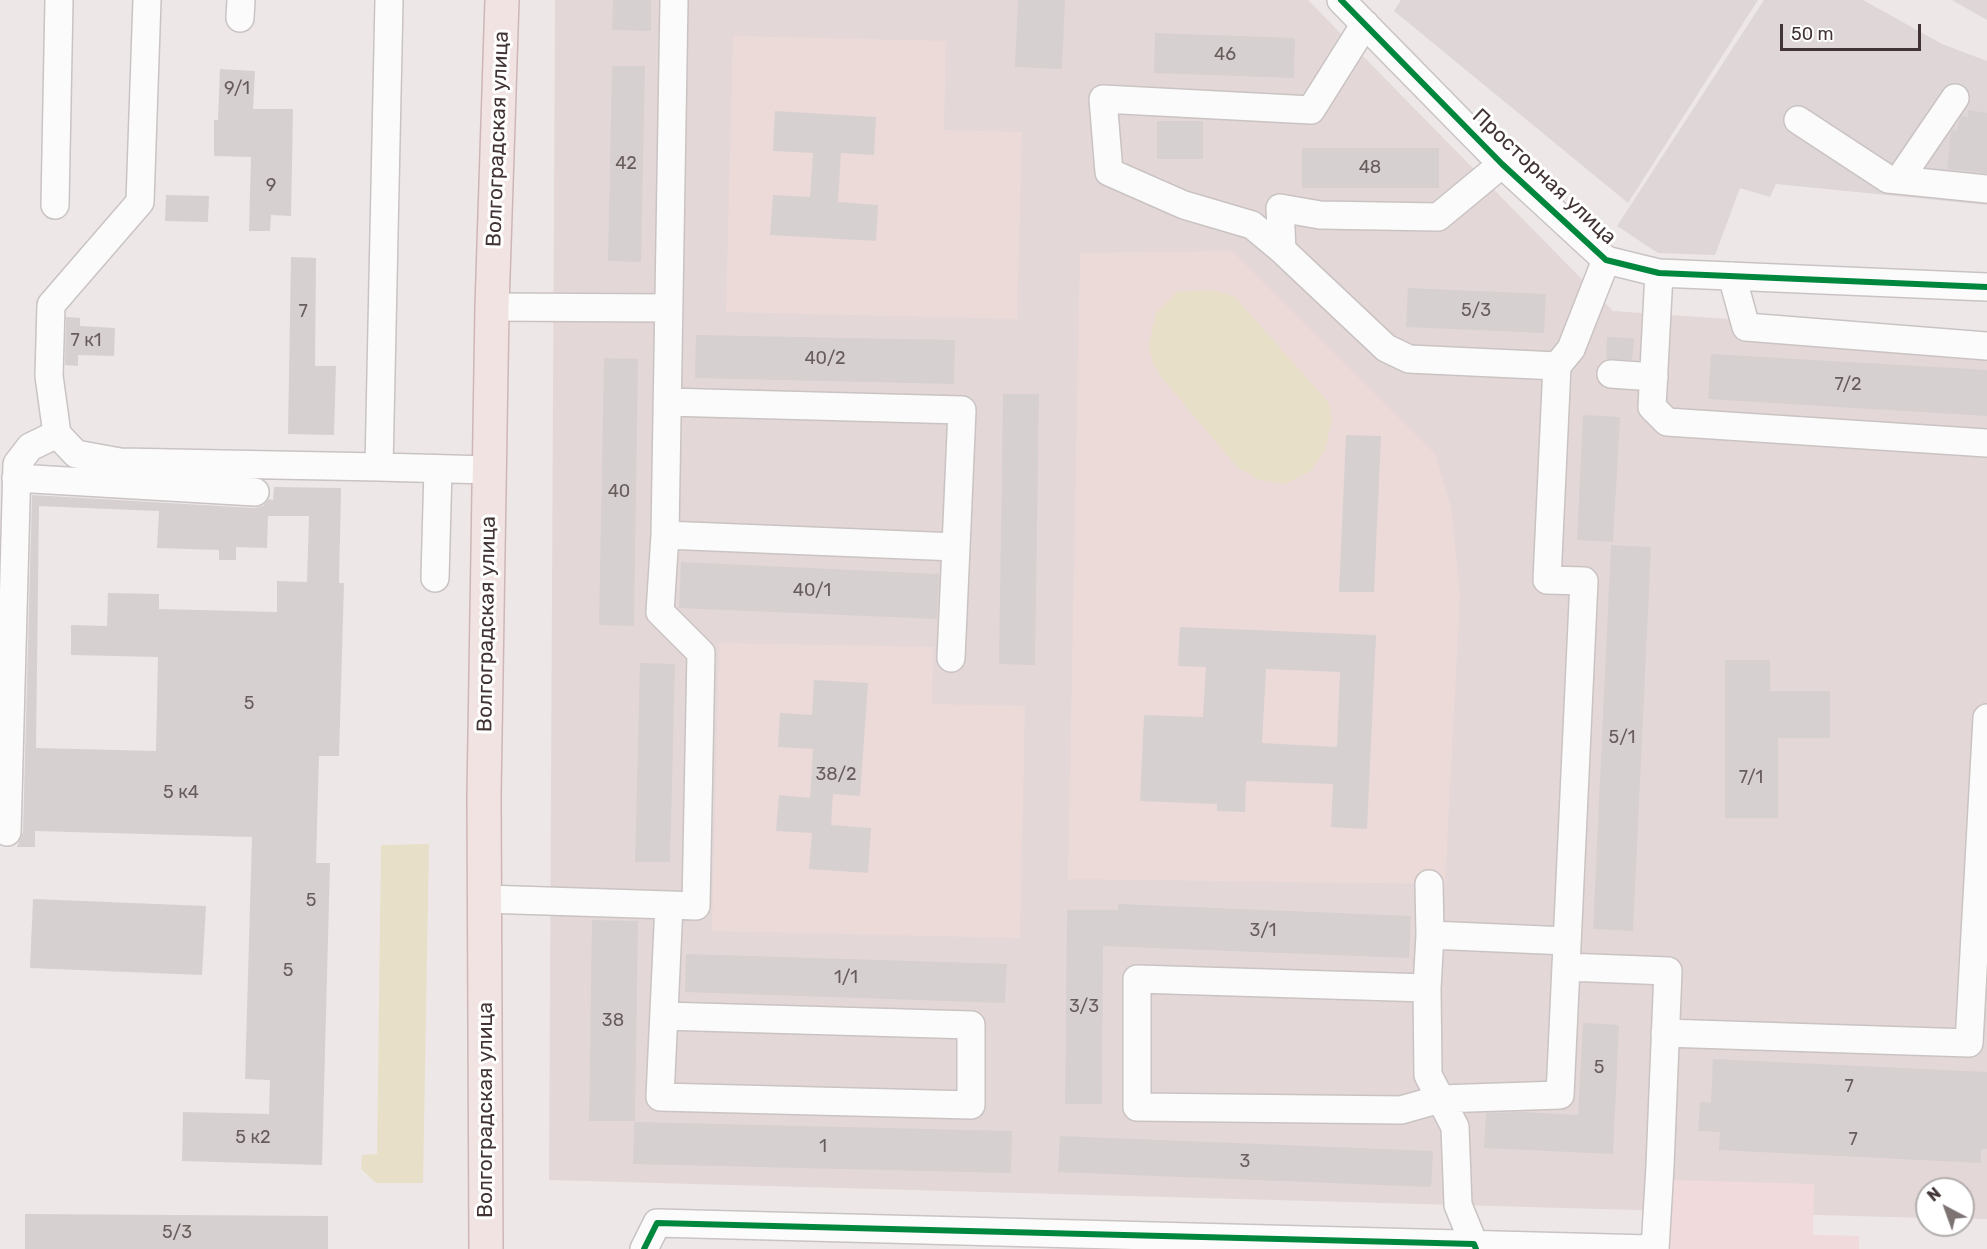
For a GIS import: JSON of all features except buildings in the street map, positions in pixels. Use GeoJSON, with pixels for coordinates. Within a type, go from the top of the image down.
{"type":"FeatureCollection","features":[{"type":"Feature","properties":{"kind":"main road","name":"Волгоградская улица"},"geometry":{"type":"LineString","coordinates":[[486,1249],[485,898],[489,470],[502,0]]}},
{"type":"Feature","properties":{"kind":"street"},"geometry":{"type":"LineString","coordinates":[[55,205],[59,0]]}},
{"type":"Feature","properties":{"kind":"street"},"geometry":{"type":"LineString","coordinates":[[147,0],[140,202],[51,306],[49,376],[57,434],[76,454],[120,462],[489,470]]}},
{"type":"Feature","properties":{"kind":"street"},"geometry":{"type":"LineString","coordinates":[[379,467],[389,0]]}},
{"type":"Feature","properties":{"kind":"street"},"geometry":{"type":"LineString","coordinates":[[485,898],[696,906],[701,653],[660,612],[665,535],[674,0]]}},
{"type":"Feature","properties":{"kind":"street"},"geometry":{"type":"LineString","coordinates":[[1356,9],[1311,110],[1104,99],[1108,172],[1184,205],[1252,225],[1282,250],[1386,348],[1409,360],[1557,366]]}},
{"type":"Feature","properties":{"kind":"street","name":"Просторная улица"},"geometry":{"type":"LineString","coordinates":[[1356,9],[1502,164],[1606,260],[1659,273],[1987,287]]}},
{"type":"Feature","properties":{"kind":"street"},"geometry":{"type":"LineString","coordinates":[[1899,180],[1955,98]]}},
{"type":"Feature","properties":{"kind":"street"},"geometry":{"type":"LineString","coordinates":[[1798,120],[1888,179],[1987,189]]}},
{"type":"Feature","properties":{"kind":"street"},"geometry":{"type":"LineString","coordinates":[[1282,250],[1280,208],[1320,215],[1438,217],[1502,164]]}},
{"type":"Feature","properties":{"kind":"street"},"geometry":{"type":"LineString","coordinates":[[1427,988],[1137,979],[1137,1107],[1401,1110],[1440,1098],[1560,1095],[1584,581],[1547,580],[1557,366],[1571,350],[1606,260]]}},
{"type":"Feature","properties":{"kind":"street"},"geometry":{"type":"LineString","coordinates":[[1659,273],[1652,407],[1667,422],[1987,443]]}},
{"type":"Feature","properties":{"kind":"street"},"geometry":{"type":"LineString","coordinates":[[1732,276],[1746,327],[1987,346]]}},
{"type":"Feature","properties":{"kind":"street"},"geometry":{"type":"LineString","coordinates":[[492,307],[669,308]]}},
{"type":"Feature","properties":{"kind":"street"},"geometry":{"type":"LineString","coordinates":[[1611,374],[1654,377]]}},
{"type":"Feature","properties":{"kind":"street"},"geometry":{"type":"LineString","coordinates":[[667,402],[962,410],[951,658]]}},
{"type":"Feature","properties":{"kind":"street"},"geometry":{"type":"LineString","coordinates":[[7,832],[17,464],[30,447],[57,434]]}},
{"type":"Feature","properties":{"kind":"street"},"geometry":{"type":"LineString","coordinates":[[435,578],[438,469]]}},
{"type":"Feature","properties":{"kind":"street"},"geometry":{"type":"LineString","coordinates":[[16,478],[255,492]]}},
{"type":"Feature","properties":{"kind":"street"},"geometry":{"type":"LineString","coordinates":[[665,535],[956,547]]}},
{"type":"Feature","properties":{"kind":"street"},"geometry":{"type":"LineString","coordinates":[[1665,1033],[1969,1043],[1987,731]]}},
{"type":"Feature","properties":{"kind":"street"},"geometry":{"type":"LineString","coordinates":[[1429,884],[1428,1075],[1455,1127],[1458,1205],[1475,1246]]}},
{"type":"Feature","properties":{"kind":"street"},"geometry":{"type":"LineString","coordinates":[[664,1017],[971,1025],[971,1105],[660,1097],[669,905]]}},
{"type":"Feature","properties":{"kind":"street"},"geometry":{"type":"LineString","coordinates":[[1430,935],[1668,971],[1655,1249]]}},
{"type":"Feature","properties":{"kind":"street"},"geometry":{"type":"LineString","coordinates":[[644,1249],[657,1223],[1648,1249]]}},
{"type":"Feature","properties":{"kind":"shaded area"},"geometry":{"type":"Polygon","coordinates":[[[555,0],[1308,0],[1613,311],[1987,337],[1987,1219],[1975,1219],[1975,1177],[1915,1177],[1915,1218],[549,1180],[555,0]]]}},
{"type":"Feature","properties":{"kind":"shaded area"},"geometry":{"type":"Polygon","coordinates":[[[1401,0],[1758,0],[1628,203],[1394,11],[1401,0]]]}},
{"type":"Feature","properties":{"kind":"shaded area"},"geometry":{"type":"Polygon","coordinates":[[[1764,0],[1863,0],[1942,44],[1987,61],[1987,205],[1776,184],[1770,197],[1740,188],[1715,255],[1658,253],[1617,226],[1764,0]]]}},
{"type":"Feature","properties":{"kind":"shaded area"},"geometry":{"type":"Polygon","coordinates":[[[1952,0],[1987,0],[1987,20],[1952,0]]]}},
{"type":"Feature","properties":{"kind":"shaded area"},"geometry":{"type":"Polygon","coordinates":[[[733,36],[946,41],[944,130],[1022,132],[1017,319],[726,312],[733,36]]]}},
{"type":"Feature","properties":{"kind":"shaded area"},"geometry":{"type":"Polygon","coordinates":[[[1232,251],[1435,454],[1451,507],[1460,595],[1445,884],[1068,879],[1080,253],[1232,251]]]}},
{"type":"Feature","properties":{"kind":"shaded area"},"geometry":{"type":"Polygon","coordinates":[[[1212,290],[1234,296],[1329,403],[1332,419],[1325,450],[1311,471],[1286,484],[1259,480],[1237,467],[1162,378],[1152,361],[1149,344],[1156,313],[1177,292],[1212,290]]]}},
{"type":"Feature","properties":{"kind":"shaded area"},"geometry":{"type":"Polygon","coordinates":[[[719,643],[933,647],[932,704],[1025,706],[1020,938],[712,931],[719,643]]]}},
{"type":"Feature","properties":{"kind":"shaded area"},"geometry":{"type":"Polygon","coordinates":[[[429,844],[423,1183],[376,1183],[361,1169],[362,1155],[377,1154],[381,845],[429,844]]]}},
{"type":"Feature","properties":{"kind":"shaded area"},"geometry":{"type":"Polygon","coordinates":[[[1670,1180],[1814,1184],[1813,1235],[1859,1236],[1859,1249],[1669,1249],[1670,1180]]]}},
{"type":"Feature","properties":{"kind":"cycle path"},"geometry":{"type":"LineString","coordinates":[[1341,0],[1502,164],[1606,260],[1659,273],[1987,287]]}},
{"type":"Feature","properties":{"kind":"cycle path"},"geometry":{"type":"LineString","coordinates":[[644,1249],[657,1223],[1474,1244],[1476,1249]]}}]}
